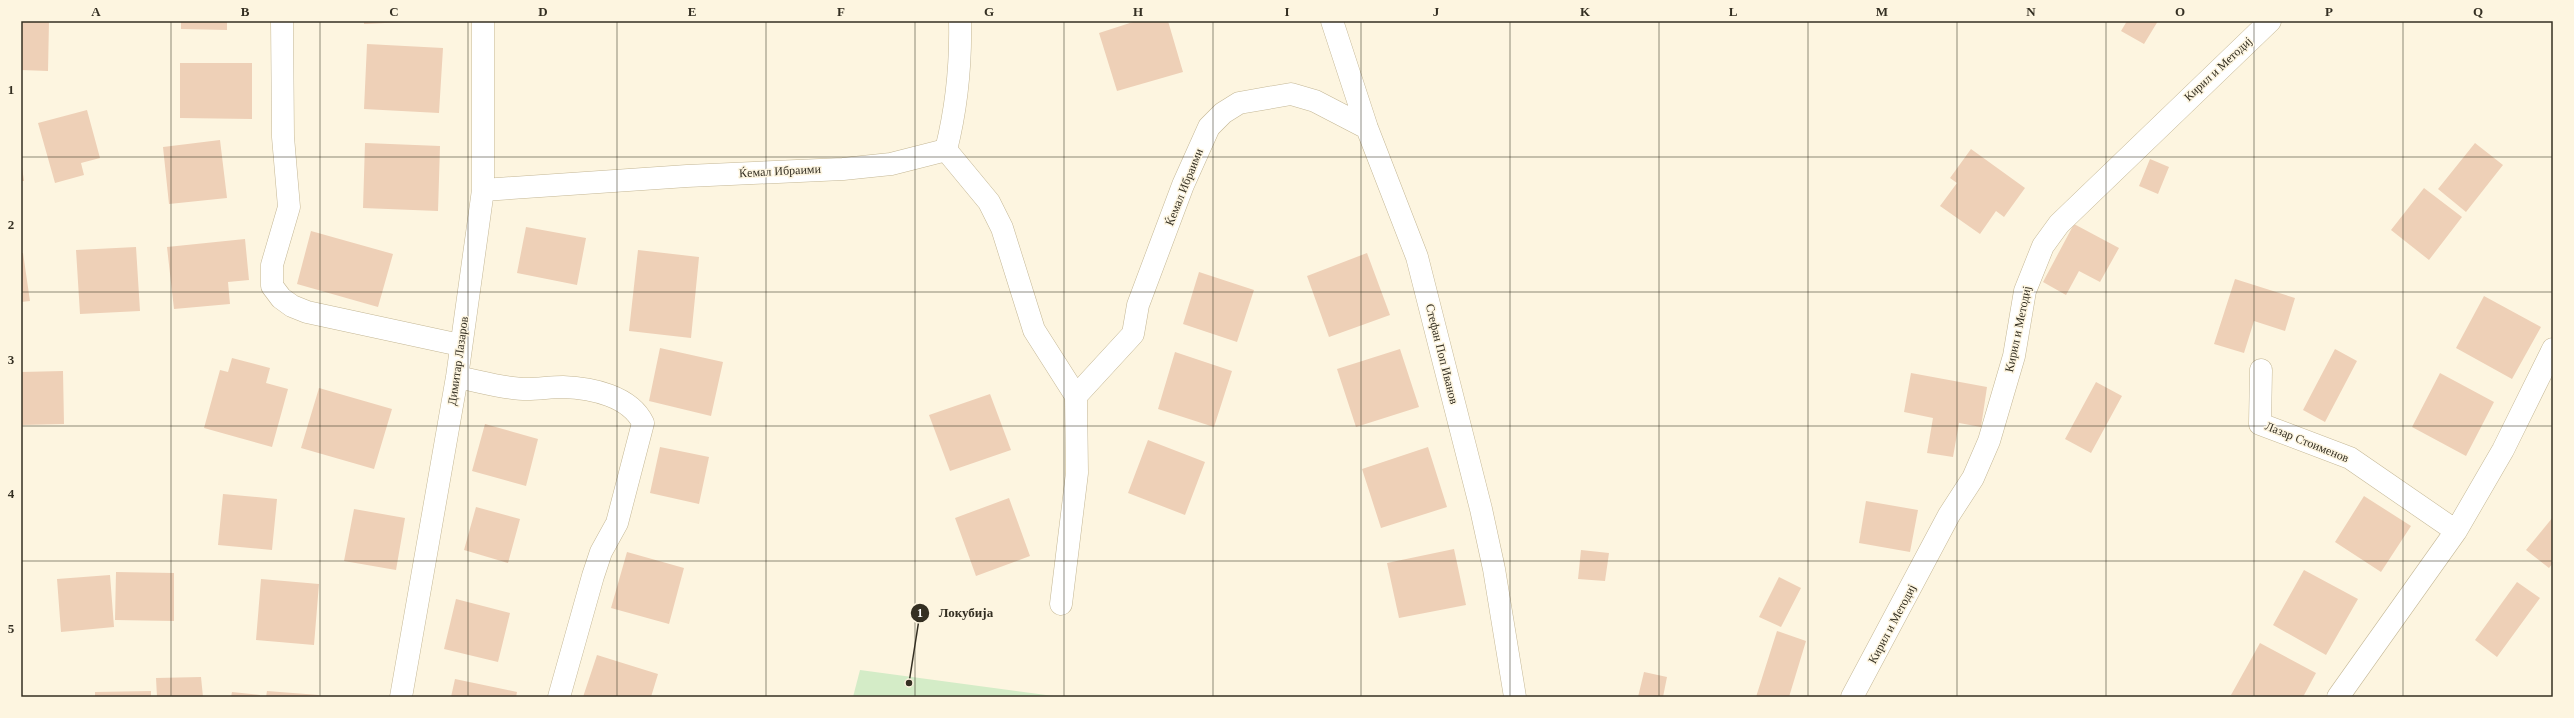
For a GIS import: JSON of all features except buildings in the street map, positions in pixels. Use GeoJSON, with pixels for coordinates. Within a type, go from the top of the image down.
{"type":"FeatureCollection","features":[{"type":"Feature","properties":{"kind":"street"},"geometry":{"type":"LineString","coordinates":[[282,21],[283,137],[290,207],[272,265],[272,286],[281,298],[292,306],[307,312],[460,345]]}},
{"type":"Feature","properties":{"kind":"street","name":"Димитар Лазаров"},"geometry":{"type":"LineString","coordinates":[[401,697],[457,377],[460,345],[482,190],[483,21]]}},
{"type":"Feature","properties":{"kind":"street"},"geometry":{"type":"LineString","coordinates":[[960,21],[960,68],[956,110],[946,150],[989,202],[1002,228],[1034,330],[1076,396],[1077,473],[1061,604]]}},
{"type":"Feature","properties":{"kind":"street","name":"Стефан Поп Иванов"},"geometry":{"type":"LineString","coordinates":[[1332,21],[1367,128],[1417,257],[1481,509],[1494,569],[1515,697]]}},
{"type":"Feature","properties":{"kind":"street","name":"Кирил и Методиј"},"geometry":{"type":"LineString","coordinates":[[1852,697],[1949,515],[1973,478],[1989,441],[2014,356],[2025,291],[2043,246],[2065,218],[2270,21]]}},
{"type":"Feature","properties":{"kind":"street","name":"Ќемал Ибраими"},"geometry":{"type":"LineString","coordinates":[[1076,396],[1133,334],[1138,305],[1183,185],[1209,127],[1223,113],[1239,103],[1291,94],[1315,101],[1367,128]]}},
{"type":"Feature","properties":{"kind":"street","name":"Ќемал Ибраими"},"geometry":{"type":"LineString","coordinates":[[482,190],[687,176],[843,169],[891,164],[946,150]]}},
{"type":"Feature","properties":{"kind":"street"},"geometry":{"type":"LineString","coordinates":[[2338,697],[2456,531],[2503,450],[2553,349]]}},
{"type":"Feature","properties":{"kind":"street","name":"Лазар Стоименов"},"geometry":{"type":"LineString","coordinates":[[2261,370],[2260,424],[2350,458],[2456,531]]}},
{"type":"Feature","properties":{"kind":"street"},"geometry":{"type":"LineString","coordinates":[[457,377],[526,389],[562,387],[586,388],[614,397],[637,410],[643,423],[617,523],[601,552],[559,697]]}},
{"type":"Feature","properties":{"kind":"green space"},"geometry":{"type":"Polygon","coordinates":[[[860,670],[1061,697],[853,697],[860,670]]]}},
{"type":"Feature","properties":{"kind":"place","name":"Локубија"},"geometry":{"type":"Point","coordinates":[909,683]}}]}
